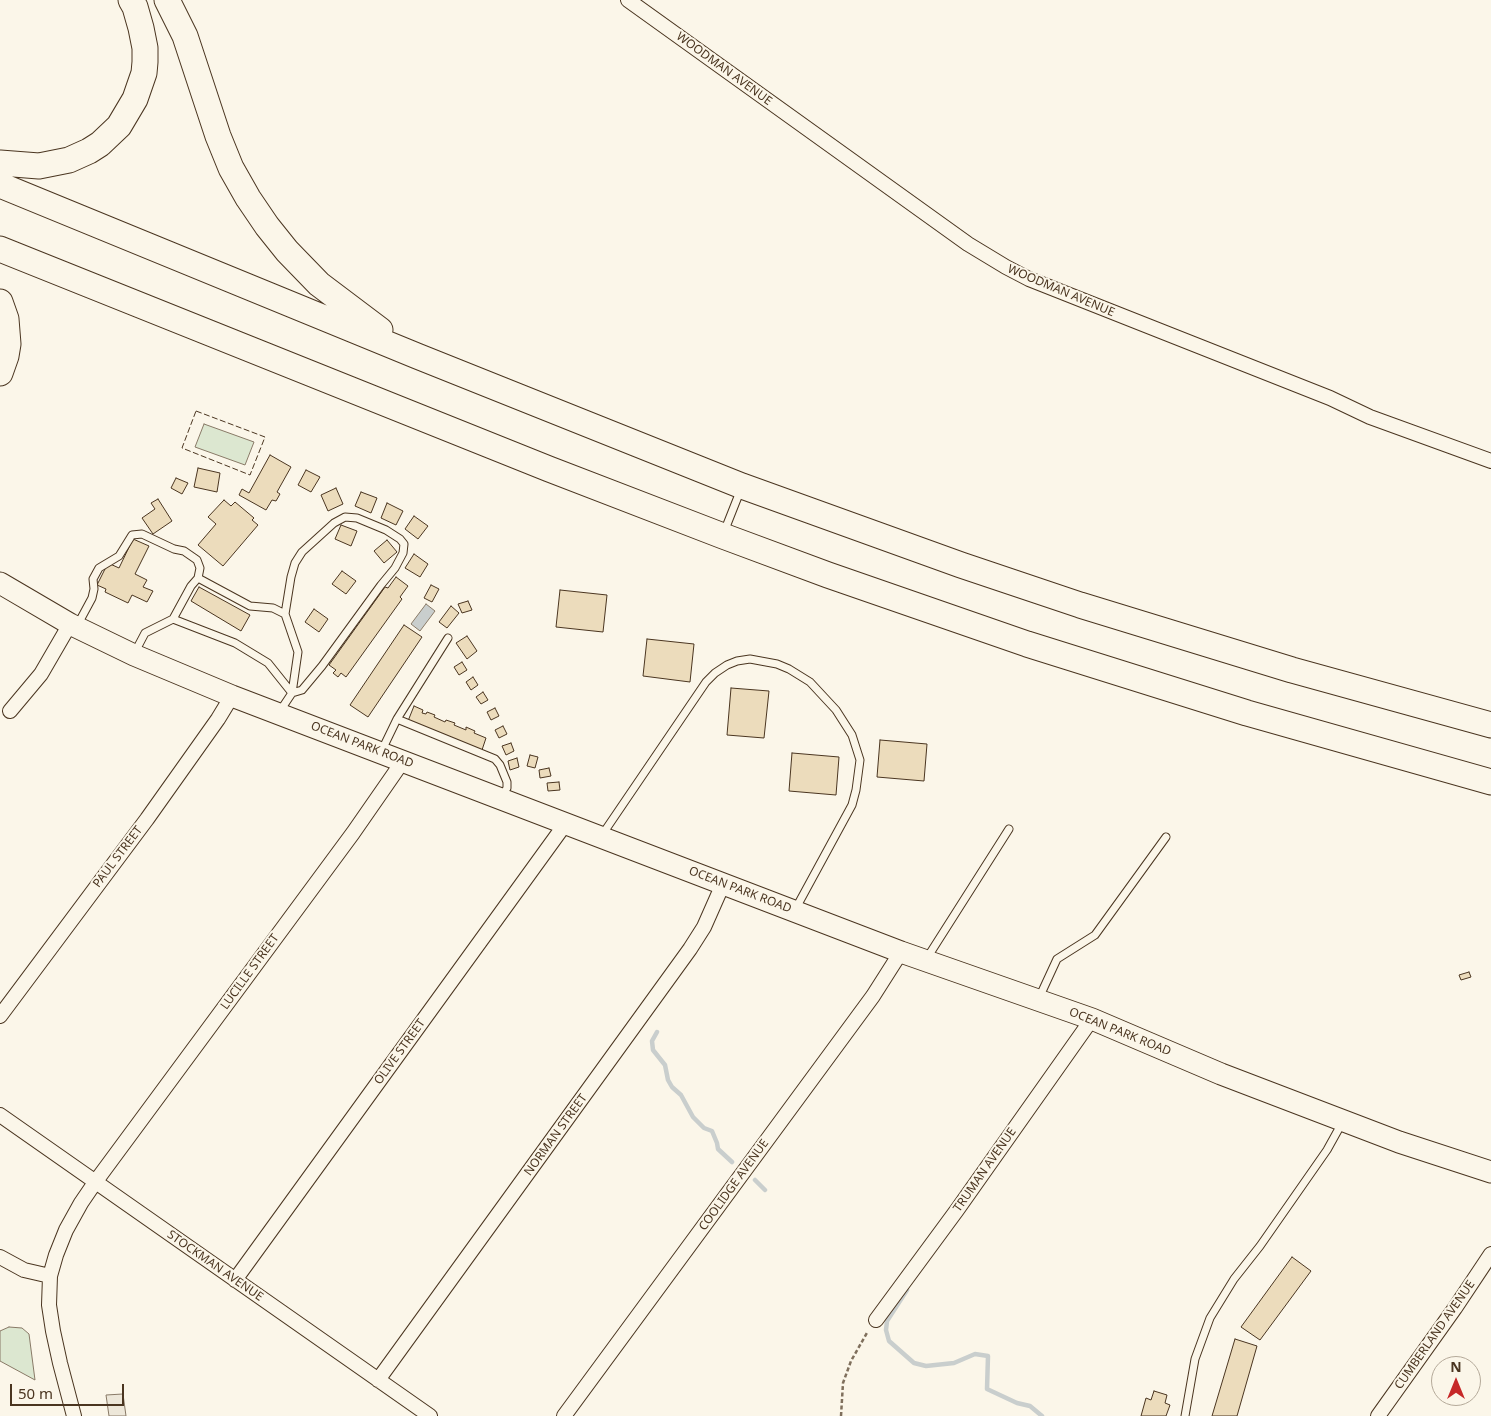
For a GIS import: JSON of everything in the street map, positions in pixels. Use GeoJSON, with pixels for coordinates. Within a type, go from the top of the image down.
{"type":"FeatureCollection","features":[{"type":"Feature","properties":{"kind":"highway"},"geometry":{"type":"LineString","coordinates":[[0,163],[39,166],[69,160],[100,144],[119,126],[135,99],[144,73],[145,48],[135,7],[131,0]]}},
{"type":"Feature","properties":{"kind":"highway"},"geometry":{"type":"LineString","coordinates":[[167,0],[185,36],[218,136],[231,168],[267,226],[287,252],[319,284],[351,310],[417,356]]}},
{"type":"Feature","properties":{"kind":"highway"},"geometry":{"type":"LineString","coordinates":[[0,184],[417,356],[742,486],[961,565],[1080,605],[1292,670],[1491,725]]}},
{"type":"Feature","properties":{"kind":"highway"},"geometry":{"type":"LineString","coordinates":[[0,249],[550,469],[828,575],[1046,650],[1247,713],[1491,782]]}},
{"type":"Feature","properties":{"kind":"highway"},"geometry":{"type":"LineString","coordinates":[[0,302],[6,319],[8,337],[6,356],[0,373]]}},
{"type":"Feature","properties":{"kind":"main road","name":"OCEAN PARK ROAD"},"geometry":{"type":"LineString","coordinates":[[0,583],[74,625],[134,655],[232,696],[901,952],[1092,1019],[1221,1074],[1399,1142],[1491,1172]]}},
{"type":"Feature","properties":{"kind":"street","name":"WOODMAN AVENUE"},"geometry":{"type":"LineString","coordinates":[[628,0],[968,244],[1006,267],[1037,283],[1330,398],[1370,417],[1491,461]]}},
{"type":"Feature","properties":{"kind":"street"},"geometry":{"type":"LineString","coordinates":[[10,711],[41,674],[74,625]]}},
{"type":"Feature","properties":{"kind":"street","name":"PAUL STREET"},"geometry":{"type":"LineString","coordinates":[[0,1016],[147,819],[218,719],[232,696]]}},
{"type":"Feature","properties":{"kind":"street","name":"LUCILLE STREET"},"geometry":{"type":"LineString","coordinates":[[74,1416],[53,1331],[49,1305],[50,1276],[66,1230],[81,1202],[96,1181],[353,833],[403,761]]}},
{"type":"Feature","properties":{"kind":"street","name":"OLIVE STREET"},"geometry":{"type":"LineString","coordinates":[[234,1280],[566,823]]}},
{"type":"Feature","properties":{"kind":"street","name":"NORMAN STREET"},"geometry":{"type":"LineString","coordinates":[[378,1380],[686,955],[704,927],[723,884]]}},
{"type":"Feature","properties":{"kind":"street","name":"COOLIDGE AVENUE"},"geometry":{"type":"LineString","coordinates":[[564,1416],[873,996],[901,952]]}},
{"type":"Feature","properties":{"kind":"street","name":"TRUMAN AVENUE"},"geometry":{"type":"LineString","coordinates":[[876,1320],[957,1210],[1092,1019]]}},
{"type":"Feature","properties":{"kind":"street","name":"STOCKMAN AVENUE"},"geometry":{"type":"LineString","coordinates":[[0,1115],[430,1416]]}},
{"type":"Feature","properties":{"kind":"street","name":"CUMBERLAND AVENUE"},"geometry":{"type":"LineString","coordinates":[[1378,1416],[1491,1254]]}},
{"type":"Feature","properties":{"kind":"street"},"geometry":{"type":"LineString","coordinates":[[0,1257],[24,1270],[50,1276]]}},
{"type":"Feature","properties":{"kind":"lane"},"geometry":{"type":"LineString","coordinates":[[723,536],[742,486]]}},
{"type":"Feature","properties":{"kind":"lane"},"geometry":{"type":"LineString","coordinates":[[278,714],[292,692],[298,652],[285,614],[295,563],[302,552],[334,523],[345,517],[356,518],[386,530],[404,544],[403,552],[395,568],[322,666],[302,690],[292,692]]}},
{"type":"Feature","properties":{"kind":"lane"},"geometry":{"type":"LineString","coordinates":[[74,625],[92,598],[94,589],[93,579],[98,568],[119,556],[132,535],[145,535],[174,548],[184,550],[194,557],[199,565],[200,573],[198,578],[191,586],[173,619],[145,633],[134,655]]}},
{"type":"Feature","properties":{"kind":"lane"},"geometry":{"type":"LineString","coordinates":[[198,578],[250,606],[273,608],[285,614]]}},
{"type":"Feature","properties":{"kind":"lane"},"geometry":{"type":"LineString","coordinates":[[173,619],[235,643],[268,663],[292,692]]}},
{"type":"Feature","properties":{"kind":"lane"},"geometry":{"type":"LineString","coordinates":[[381,753],[397,719],[448,638]]}},
{"type":"Feature","properties":{"kind":"lane"},"geometry":{"type":"LineString","coordinates":[[601,837],[706,682],[727,665],[737,660],[750,659],[777,664],[810,682],[836,710],[852,735],[860,760],[852,805],[795,911]]}},
{"type":"Feature","properties":{"kind":"lane"},"geometry":{"type":"LineString","coordinates":[[397,719],[495,759],[500,765],[507,782],[507,788],[501,799]]}},
{"type":"Feature","properties":{"kind":"lane"},"geometry":{"type":"LineString","coordinates":[[926,961],[1009,830]]}},
{"type":"Feature","properties":{"kind":"lane"},"geometry":{"type":"LineString","coordinates":[[1038,1000],[1057,959],[1095,935],[1166,836]]}},
{"type":"Feature","properties":{"kind":"lane"},"geometry":{"type":"LineString","coordinates":[[1185,1416],[1195,1359],[1210,1318],[1234,1279],[1260,1246],[1327,1150],[1343,1120]]}},
{"type":"Feature","properties":{"kind":"path"},"geometry":{"type":"LineString","coordinates":[[841,1416],[843,1383],[849,1366],[876,1320]]}},
{"type":"Feature","properties":{"kind":"green space"},"geometry":{"type":"Polygon","coordinates":[[[204,424],[254,442],[245,465],[195,447],[204,424]]]}},
{"type":"Feature","properties":{"kind":"green space"},"geometry":{"type":"Polygon","coordinates":[[[9,1327],[22,1328],[29,1334],[35,1380],[0,1361],[0,1331],[9,1327]]]}},
{"type":"Feature","properties":{"kind":"shaded area"},"geometry":{"type":"Polygon","coordinates":[[[426,604],[435,611],[420,631],[411,624],[426,604]]]}},
{"type":"Feature","properties":{"kind":"shaded area"},"geometry":{"type":"Polygon","coordinates":[[[123,1394],[126,1416],[109,1416],[106,1395],[123,1394]]]}},
{"type":"Feature","properties":{"kind":"building"},"geometry":{"type":"Polygon","coordinates":[[[270,455],[291,467],[277,492],[280,494],[276,501],[272,500],[266,510],[239,495],[242,489],[249,493],[270,455]]]}},
{"type":"Feature","properties":{"kind":"building"},"geometry":{"type":"Polygon","coordinates":[[[198,468],[220,473],[217,492],[194,487],[198,468]]]}},
{"type":"Feature","properties":{"kind":"building"},"geometry":{"type":"Polygon","coordinates":[[[306,470],[320,477],[311,492],[298,485],[306,470]]]}},
{"type":"Feature","properties":{"kind":"building"},"geometry":{"type":"Polygon","coordinates":[[[176,478],[188,483],[182,494],[171,488],[176,478]]]}},
{"type":"Feature","properties":{"kind":"building"},"geometry":{"type":"Polygon","coordinates":[[[336,488],[343,504],[328,511],[321,495],[336,488]]]}},
{"type":"Feature","properties":{"kind":"building"},"geometry":{"type":"Polygon","coordinates":[[[361,492],[377,498],[371,513],[355,506],[361,492]]]}},
{"type":"Feature","properties":{"kind":"building"},"geometry":{"type":"Polygon","coordinates":[[[158,499],[172,521],[153,534],[142,518],[155,509],[151,503],[158,499]]]}},
{"type":"Feature","properties":{"kind":"building"},"geometry":{"type":"Polygon","coordinates":[[[224,500],[231,506],[235,502],[254,518],[252,520],[258,525],[223,566],[198,545],[216,524],[208,517],[224,500]]]}},
{"type":"Feature","properties":{"kind":"building"},"geometry":{"type":"Polygon","coordinates":[[[387,503],[403,511],[396,525],[381,518],[387,503]]]}},
{"type":"Feature","properties":{"kind":"building"},"geometry":{"type":"Polygon","coordinates":[[[414,516],[428,526],[418,539],[405,529],[414,516]]]}},
{"type":"Feature","properties":{"kind":"building"},"geometry":{"type":"Polygon","coordinates":[[[341,525],[357,531],[351,546],[335,539],[341,525]]]}},
{"type":"Feature","properties":{"kind":"building"},"geometry":{"type":"Polygon","coordinates":[[[133,539],[149,546],[135,574],[147,580],[143,587],[153,591],[147,602],[132,595],[128,603],[105,592],[106,589],[97,585],[108,563],[119,568],[133,539]]]}},
{"type":"Feature","properties":{"kind":"building"},"geometry":{"type":"Polygon","coordinates":[[[387,540],[397,552],[384,563],[374,551],[387,540]]]}},
{"type":"Feature","properties":{"kind":"building"},"geometry":{"type":"Polygon","coordinates":[[[414,554],[428,564],[420,577],[405,568],[414,554]]]}},
{"type":"Feature","properties":{"kind":"building"},"geometry":{"type":"Polygon","coordinates":[[[342,571],[356,581],[346,594],[332,584],[342,571]]]}},
{"type":"Feature","properties":{"kind":"building"},"geometry":{"type":"Polygon","coordinates":[[[396,577],[408,586],[400,597],[402,599],[346,677],[341,673],[338,677],[333,673],[336,670],[329,665],[385,587],[388,588],[396,577]]]}},
{"type":"Feature","properties":{"kind":"building"},"geometry":{"type":"Polygon","coordinates":[[[431,585],[439,589],[432,602],[424,598],[431,585]]]}},
{"type":"Feature","properties":{"kind":"building"},"geometry":{"type":"Polygon","coordinates":[[[199,587],[250,615],[241,631],[191,601],[199,587]]]}},
{"type":"Feature","properties":{"kind":"building"},"geometry":{"type":"Polygon","coordinates":[[[560,590],[607,595],[603,632],[556,627],[560,590]]]}},
{"type":"Feature","properties":{"kind":"building"},"geometry":{"type":"Polygon","coordinates":[[[468,601],[472,610],[462,613],[458,604],[468,601]]]}},
{"type":"Feature","properties":{"kind":"building"},"geometry":{"type":"Polygon","coordinates":[[[451,606],[459,613],[447,628],[439,622],[451,606]]]}},
{"type":"Feature","properties":{"kind":"building"},"geometry":{"type":"Polygon","coordinates":[[[314,609],[328,619],[319,632],[305,622],[314,609]]]}},
{"type":"Feature","properties":{"kind":"building"},"geometry":{"type":"Polygon","coordinates":[[[404,625],[422,637],[368,717],[350,705],[404,625]]]}},
{"type":"Feature","properties":{"kind":"building"},"geometry":{"type":"Polygon","coordinates":[[[467,636],[477,651],[467,659],[456,643],[467,636]]]}},
{"type":"Feature","properties":{"kind":"building"},"geometry":{"type":"Polygon","coordinates":[[[647,639],[694,644],[690,682],[643,676],[647,639]]]}},
{"type":"Feature","properties":{"kind":"building"},"geometry":{"type":"Polygon","coordinates":[[[462,662],[467,670],[459,675],[454,667],[462,662]]]}},
{"type":"Feature","properties":{"kind":"building"},"geometry":{"type":"Polygon","coordinates":[[[473,677],[478,685],[471,690],[466,682],[473,677]]]}},
{"type":"Feature","properties":{"kind":"building"},"geometry":{"type":"Polygon","coordinates":[[[731,688],[769,691],[764,738],[727,735],[731,688]]]}},
{"type":"Feature","properties":{"kind":"building"},"geometry":{"type":"Polygon","coordinates":[[[483,692],[488,700],[481,704],[476,697],[483,692]]]}},
{"type":"Feature","properties":{"kind":"building"},"geometry":{"type":"Polygon","coordinates":[[[414,706],[423,710],[422,713],[426,714],[427,712],[435,715],[434,717],[445,722],[446,720],[455,723],[454,725],[466,730],[466,727],[486,738],[482,750],[408,721],[414,706]]]}},
{"type":"Feature","properties":{"kind":"building"},"geometry":{"type":"Polygon","coordinates":[[[495,708],[499,716],[491,720],[487,712],[495,708]]]}},
{"type":"Feature","properties":{"kind":"building"},"geometry":{"type":"Polygon","coordinates":[[[503,726],[507,734],[499,738],[495,730],[503,726]]]}},
{"type":"Feature","properties":{"kind":"building"},"geometry":{"type":"Polygon","coordinates":[[[880,740],[927,744],[924,781],[877,777],[880,740]]]}},
{"type":"Feature","properties":{"kind":"building"},"geometry":{"type":"Polygon","coordinates":[[[511,743],[514,751],[506,755],[502,746],[511,743]]]}},
{"type":"Feature","properties":{"kind":"building"},"geometry":{"type":"Polygon","coordinates":[[[792,753],[839,757],[836,795],[789,791],[792,753]]]}},
{"type":"Feature","properties":{"kind":"building"},"geometry":{"type":"Polygon","coordinates":[[[530,755],[538,757],[535,768],[527,766],[530,755]]]}},
{"type":"Feature","properties":{"kind":"building"},"geometry":{"type":"Polygon","coordinates":[[[517,758],[519,767],[510,770],[508,761],[517,758]]]}},
{"type":"Feature","properties":{"kind":"building"},"geometry":{"type":"Polygon","coordinates":[[[549,768],[551,776],[540,778],[539,770],[549,768]]]}},
{"type":"Feature","properties":{"kind":"building"},"geometry":{"type":"Polygon","coordinates":[[[559,782],[560,790],[548,791],[547,783],[559,782]]]}},
{"type":"Feature","properties":{"kind":"building"},"geometry":{"type":"Polygon","coordinates":[[[1469,972],[1471,977],[1461,980],[1459,975],[1469,972]]]}},
{"type":"Feature","properties":{"kind":"building"},"geometry":{"type":"Polygon","coordinates":[[[1292,1257],[1311,1271],[1260,1340],[1241,1327],[1292,1257]]]}},
{"type":"Feature","properties":{"kind":"building"},"geometry":{"type":"Polygon","coordinates":[[[1235,1339],[1257,1346],[1237,1416],[1212,1416],[1235,1339]]]}},
{"type":"Feature","properties":{"kind":"building"},"geometry":{"type":"Polygon","coordinates":[[[1154,1391],[1167,1395],[1165,1403],[1170,1405],[1166,1416],[1141,1416],[1146,1398],[1151,1400],[1154,1391]]]}},
{"type":"Feature","properties":{"kind":"waterway"},"geometry":{"type":"LineString","coordinates":[[657,1032],[652,1041],[653,1050],[665,1065],[668,1080],[672,1087],[681,1095],[693,1117],[704,1128],[712,1131],[718,1149],[732,1162]]}},
{"type":"Feature","properties":{"kind":"waterway"},"geometry":{"type":"LineString","coordinates":[[755,1180],[765,1190]]}},
{"type":"Feature","properties":{"kind":"waterway"},"geometry":{"type":"LineString","coordinates":[[907,1290],[887,1321],[886,1330],[889,1341],[914,1363],[926,1366],[954,1363],[975,1354],[988,1356],[987,1389],[1017,1403],[1030,1406],[1042,1416]]}},
{"type":"Feature","properties":{"kind":"fence"},"geometry":{"type":"LineString","coordinates":[[196,411],[265,437],[250,475],[182,448],[196,411]]}}]}
